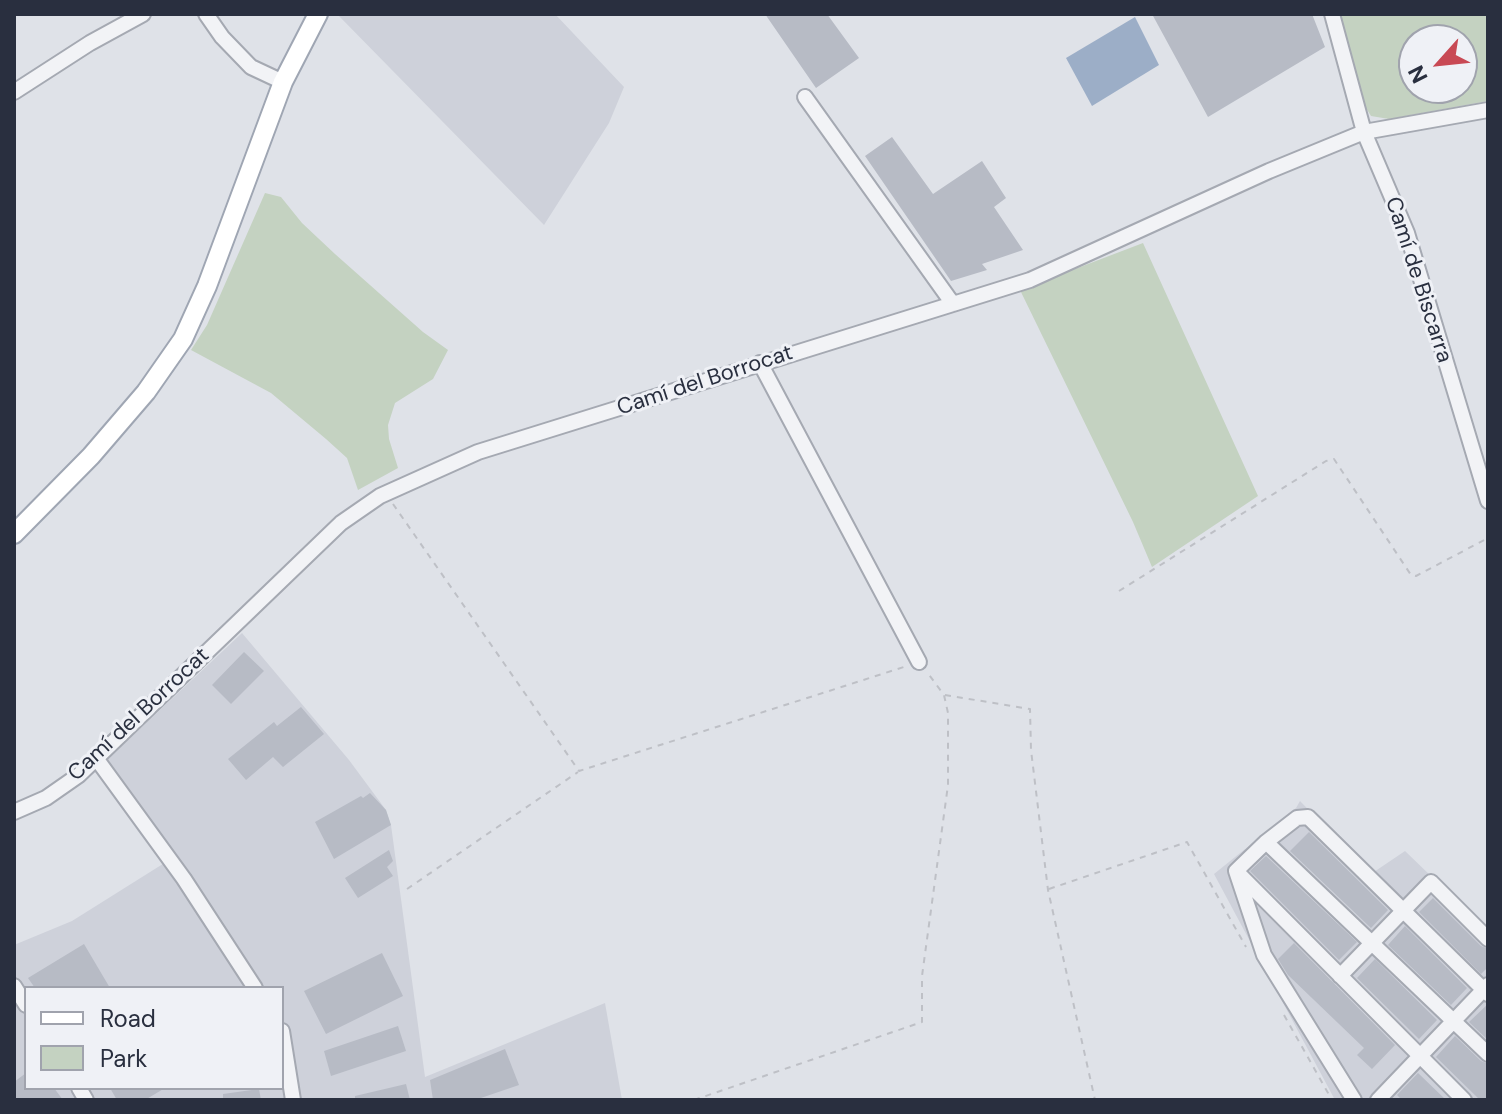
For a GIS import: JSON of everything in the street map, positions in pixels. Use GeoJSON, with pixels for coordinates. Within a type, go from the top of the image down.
{"type":"FeatureCollection","features":[{"type":"Feature","properties":{"kind":"main road"},"geometry":{"type":"LineString","coordinates":[[14,534],[91,456],[146,392],[183,339],[207,286],[283,82],[318,14]]}},
{"type":"Feature","properties":{"kind":"street"},"geometry":{"type":"LineString","coordinates":[[14,92],[90,43],[143,14]]}},
{"type":"Feature","properties":{"kind":"street","name":"Camí de Biscarra"},"geometry":{"type":"LineString","coordinates":[[1332,14],[1364,132],[1407,233],[1488,501]]}},
{"type":"Feature","properties":{"kind":"street"},"geometry":{"type":"LineString","coordinates":[[212,16],[222,37],[251,67],[283,82]]}},
{"type":"Feature","properties":{"kind":"street"},"geometry":{"type":"LineString","coordinates":[[805,97],[953,304]]}},
{"type":"Feature","properties":{"kind":"street","name":"Camí del Borrocat"},"geometry":{"type":"LineString","coordinates":[[14,812],[46,798],[79,775],[329,533],[385,493],[478,452],[570,426],[760,363],[1030,280],[1269,171],[1364,132],[1488,110]]}},
{"type":"Feature","properties":{"kind":"street"},"geometry":{"type":"LineString","coordinates":[[760,363],[919,662]]}},
{"type":"Feature","properties":{"kind":"street"},"geometry":{"type":"LineString","coordinates":[[96,758],[184,879],[254,986]]}},
{"type":"Feature","properties":{"kind":"street"},"geometry":{"type":"LineString","coordinates":[[1236,871],[1297,818],[1308,817],[1486,990],[1453,1021],[1385,1097]]}},
{"type":"Feature","properties":{"kind":"street"},"geometry":{"type":"LineString","coordinates":[[1266,842],[1488,1054]]}},
{"type":"Feature","properties":{"kind":"street"},"geometry":{"type":"LineString","coordinates":[[1236,871],[1464,1100]]}},
{"type":"Feature","properties":{"kind":"street"},"geometry":{"type":"LineString","coordinates":[[1236,871],[1264,955],[1354,1100]]}},
{"type":"Feature","properties":{"kind":"street"},"geometry":{"type":"LineString","coordinates":[[1340,976],[1431,882],[1488,939]]}},
{"type":"Feature","properties":{"kind":"street"},"geometry":{"type":"LineString","coordinates":[[284,1044],[293,1100]]}},
{"type":"Feature","properties":{"kind":"path"},"geometry":{"type":"LineString","coordinates":[[1119,591],[1326,461],[1334,459],[1411,575],[1416,576],[1488,538]]}},
{"type":"Feature","properties":{"kind":"path"},"geometry":{"type":"LineString","coordinates":[[385,493],[579,771]]}},
{"type":"Feature","properties":{"kind":"path"},"geometry":{"type":"LineString","coordinates":[[407,889],[579,771],[919,662],[944,695],[948,713],[948,785],[922,976],[922,1022],[694,1100]]}},
{"type":"Feature","properties":{"kind":"path"},"geometry":{"type":"LineString","coordinates":[[944,695],[1030,709],[1031,750],[1048,890],[1095,1100]]}},
{"type":"Feature","properties":{"kind":"path"},"geometry":{"type":"LineString","coordinates":[[1048,890],[1187,842],[1248,951]]}},
{"type":"Feature","properties":{"kind":"path"},"geometry":{"type":"LineString","coordinates":[[1278,1005],[1332,1100]]}},
{"type":"Feature","properties":{"kind":"shaded area"},"geometry":{"type":"Polygon","coordinates":[[[555,14],[624,87],[609,123],[544,225],[338,15],[555,14]]]}},
{"type":"Feature","properties":{"kind":"shaded area"},"geometry":{"type":"Polygon","coordinates":[[[242,633],[349,760],[386,810],[391,825],[425,1077],[605,1003],[622,1100],[14,1100],[14,945],[72,921],[166,862],[97,769],[242,633]]]}},
{"type":"Feature","properties":{"kind":"shaded area"},"geometry":{"type":"Polygon","coordinates":[[[1300,801],[1371,874],[1405,851],[1488,931],[1488,1100],[1335,1100],[1214,874],[1296,808],[1300,801]]]}},
{"type":"Feature","properties":{"kind":"green space"},"geometry":{"type":"Polygon","coordinates":[[[1339,14],[1488,14],[1488,101],[1478,103],[1478,24],[1398,24],[1398,104],[1472,104],[1389,119],[1371,116],[1339,14]]]}},
{"type":"Feature","properties":{"kind":"green space"},"geometry":{"type":"Polygon","coordinates":[[[265,193],[281,197],[302,223],[335,254],[423,332],[448,350],[433,379],[395,403],[388,425],[398,468],[358,490],[347,458],[326,439],[271,393],[191,350],[207,325],[265,193]]]}},
{"type":"Feature","properties":{"kind":"green space"},"geometry":{"type":"Polygon","coordinates":[[[1143,243],[1258,496],[1152,567],[1020,290],[1143,243]]]}},
{"type":"Feature","properties":{"kind":"water"},"geometry":{"type":"Polygon","coordinates":[[[1135,17],[1159,65],[1092,106],[1066,58],[1135,17]]]}},
{"type":"Feature","properties":{"kind":"building"},"geometry":{"type":"Polygon","coordinates":[[[765,14],[827,14],[859,58],[816,88],[765,14]]]}},
{"type":"Feature","properties":{"kind":"building"},"geometry":{"type":"Polygon","coordinates":[[[1152,14],[1312,14],[1325,47],[1208,117],[1152,14]]]}},
{"type":"Feature","properties":{"kind":"building"},"geometry":{"type":"Polygon","coordinates":[[[892,137],[933,194],[982,161],[1006,198],[994,207],[1023,250],[982,264],[987,270],[951,281],[865,156],[892,137]]]}},
{"type":"Feature","properties":{"kind":"building"},"geometry":{"type":"Polygon","coordinates":[[[244,652],[264,671],[231,704],[212,685],[244,652]]]}},
{"type":"Feature","properties":{"kind":"building"},"geometry":{"type":"Polygon","coordinates":[[[301,707],[324,734],[283,767],[273,757],[246,780],[228,759],[274,722],[277,726],[301,707]]]}},
{"type":"Feature","properties":{"kind":"building"},"geometry":{"type":"Polygon","coordinates":[[[370,793],[386,810],[391,825],[334,859],[315,822],[370,793]]]}},
{"type":"Feature","properties":{"kind":"building"},"geometry":{"type":"Polygon","coordinates":[[[1309,832],[1388,910],[1371,928],[1290,851],[1309,832]]]}},
{"type":"Feature","properties":{"kind":"building"},"geometry":{"type":"Polygon","coordinates":[[[389,850],[393,861],[387,867],[393,876],[358,898],[345,878],[389,850]]]}},
{"type":"Feature","properties":{"kind":"building"},"geometry":{"type":"Polygon","coordinates":[[[1266,856],[1357,942],[1339,960],[1250,871],[1266,856]]]}},
{"type":"Feature","properties":{"kind":"building"},"geometry":{"type":"Polygon","coordinates":[[[1433,898],[1481,946],[1488,949],[1488,967],[1481,974],[1419,912],[1433,898]]]}},
{"type":"Feature","properties":{"kind":"building"},"geometry":{"type":"Polygon","coordinates":[[[1405,926],[1467,988],[1451,1005],[1388,945],[1405,926]]]}},
{"type":"Feature","properties":{"kind":"building"},"geometry":{"type":"Polygon","coordinates":[[[1294,943],[1395,1045],[1372,1069],[1357,1055],[1364,1048],[1288,975],[1278,959],[1294,943]]]}},
{"type":"Feature","properties":{"kind":"building"},"geometry":{"type":"Polygon","coordinates":[[[84,944],[109,986],[34,986],[28,978],[84,944]]]}},
{"type":"Feature","properties":{"kind":"building"},"geometry":{"type":"Polygon","coordinates":[[[382,953],[403,996],[326,1034],[304,991],[382,953]]]}},
{"type":"Feature","properties":{"kind":"building"},"geometry":{"type":"Polygon","coordinates":[[[1375,959],[1437,1020],[1419,1039],[1357,978],[1375,959]]]}},
{"type":"Feature","properties":{"kind":"building"},"geometry":{"type":"Polygon","coordinates":[[[1488,1004],[1488,1040],[1469,1022],[1488,1004]]]}},
{"type":"Feature","properties":{"kind":"building"},"geometry":{"type":"Polygon","coordinates":[[[398,1026],[406,1051],[331,1076],[324,1051],[398,1026]]]}},
{"type":"Feature","properties":{"kind":"building"},"geometry":{"type":"Polygon","coordinates":[[[1455,1036],[1488,1064],[1488,1100],[1480,1100],[1436,1057],[1455,1036]]]}},
{"type":"Feature","properties":{"kind":"building"},"geometry":{"type":"Polygon","coordinates":[[[505,1049],[519,1085],[475,1100],[433,1100],[430,1080],[505,1049]]]}},
{"type":"Feature","properties":{"kind":"building"},"geometry":{"type":"Polygon","coordinates":[[[1418,1073],[1446,1100],[1402,1100],[1397,1095],[1418,1073]]]}},
{"type":"Feature","properties":{"kind":"building"},"geometry":{"type":"Polygon","coordinates":[[[24,1074],[24,1090],[56,1090],[63,1100],[14,1100],[14,1082],[24,1074]]]}},
{"type":"Feature","properties":{"kind":"building"},"geometry":{"type":"Polygon","coordinates":[[[406,1084],[410,1100],[355,1100],[355,1096],[406,1084]]]}},
{"type":"Feature","properties":{"kind":"building"},"geometry":{"type":"Polygon","coordinates":[[[111,1090],[162,1090],[145,1100],[117,1100],[111,1090]]]}},
{"type":"Feature","properties":{"kind":"building"},"geometry":{"type":"Polygon","coordinates":[[[259,1090],[261,1100],[223,1100],[223,1094],[259,1090]]]}}]}
